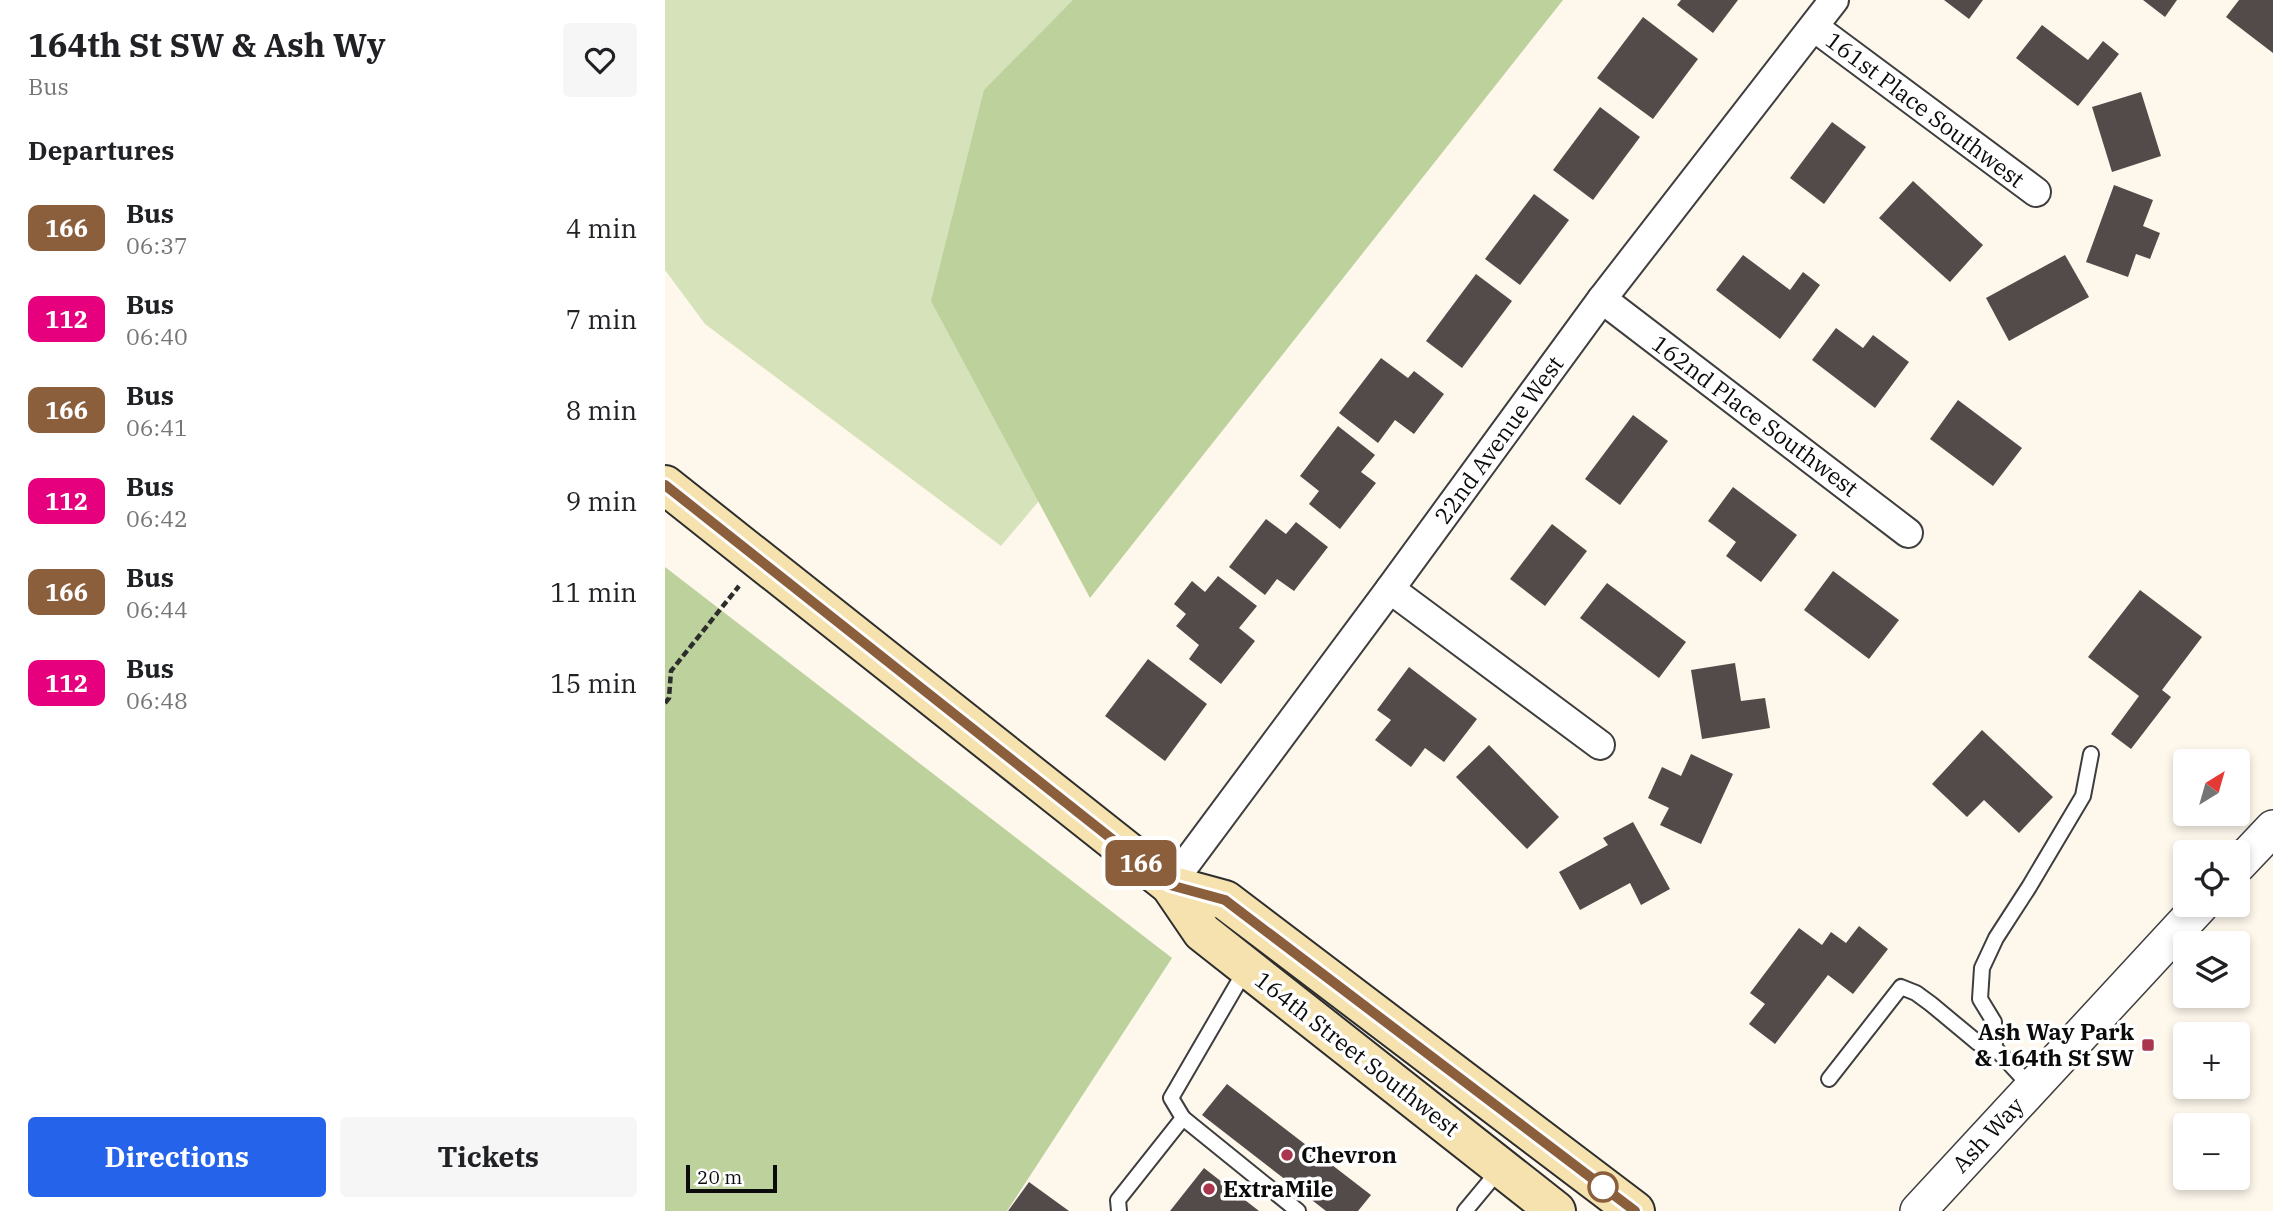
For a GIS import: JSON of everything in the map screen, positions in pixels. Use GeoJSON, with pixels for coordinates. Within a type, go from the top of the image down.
{"type":"FeatureCollection","features":[{"type":"Feature","properties":{"kind":"main road","name":"164th Street Southwest"},"geometry":{"type":"LineString","coordinates":[[665,485],[1170,885],[1202,932],[1556,1211]]}},
{"type":"Feature","properties":{"kind":"main road","name":"164th Street Southwest"},"geometry":{"type":"LineString","coordinates":[[1170,885],[1225,900],[1635,1211]]}},
{"type":"Feature","properties":{"kind":"street","name":"22nd Avenue West"},"geometry":{"type":"LineString","coordinates":[[1170,885],[1602,299],[1834,0]]}},
{"type":"Feature","properties":{"kind":"street","name":"161st Place Southwest"},"geometry":{"type":"LineString","coordinates":[[1814,27],[2036,192]]}},
{"type":"Feature","properties":{"kind":"street","name":"162nd Place Southwest"},"geometry":{"type":"LineString","coordinates":[[1602,299],[1907,533]]}},
{"type":"Feature","properties":{"kind":"street"},"geometry":{"type":"LineString","coordinates":[[1390,589],[1600,745]]}},
{"type":"Feature","properties":{"kind":"street"},"geometry":{"type":"LineString","coordinates":[[2250,854],[2270,836]]}},
{"type":"Feature","properties":{"kind":"street","name":"Ash Way"},"geometry":{"type":"LineString","coordinates":[[1918,1211],[2190,917]]}},
{"type":"Feature","properties":{"kind":"lane"},"geometry":{"type":"LineString","coordinates":[[1995,1048],[1994,1022],[1980,999],[1982,968],[1996,938],[2083,796],[2091,754]]}},
{"type":"Feature","properties":{"kind":"lane"},"geometry":{"type":"LineString","coordinates":[[1247,967],[1171,1098],[1183,1118],[1297,1211]]}},
{"type":"Feature","properties":{"kind":"lane"},"geometry":{"type":"LineString","coordinates":[[1829,1079],[1901,988],[1916,993],[1977,1043],[1995,1048],[2032,1088]]}},
{"type":"Feature","properties":{"kind":"lane"},"geometry":{"type":"LineString","coordinates":[[1118,1206],[1183,1118]]}},
{"type":"Feature","properties":{"kind":"lane"},"geometry":{"type":"LineString","coordinates":[[1465,1211],[1501,1168]]}},
{"type":"Feature","properties":{"kind":"path"},"geometry":{"type":"LineString","coordinates":[[665,703],[669,698],[671,671],[759,560]]}},
{"type":"Feature","properties":{"kind":"green space"},"geometry":{"type":"Polygon","coordinates":[[[665,0],[1461,0],[1001,546],[705,324],[665,270],[665,0]]]}},
{"type":"Feature","properties":{"kind":"green space"},"geometry":{"type":"Polygon","coordinates":[[[1073,0],[1563,0],[1090,598],[931,301],[984,90],[1073,0]]]}},
{"type":"Feature","properties":{"kind":"green space"},"geometry":{"type":"Polygon","coordinates":[[[665,567],[1172,958],[1007,1211],[665,1211],[665,567]]]}},
{"type":"Feature","properties":{"kind":"building"},"geometry":{"type":"Polygon","coordinates":[[[1681,0],[1738,0],[1713,33],[1677,5],[1681,0]]]}},
{"type":"Feature","properties":{"kind":"building"},"geometry":{"type":"Polygon","coordinates":[[[1944,0],[1983,0],[1969,19],[1944,0]]]}},
{"type":"Feature","properties":{"kind":"building"},"geometry":{"type":"Polygon","coordinates":[[[2143,0],[2177,0],[2165,17],[2143,0]]]}},
{"type":"Feature","properties":{"kind":"building"},"geometry":{"type":"Polygon","coordinates":[[[2239,0],[2273,0],[2273,53],[2226,17],[2239,0]]]}},
{"type":"Feature","properties":{"kind":"building"},"geometry":{"type":"Polygon","coordinates":[[[1643,17],[1698,59],[1653,119],[1597,78],[1643,17]]]}},
{"type":"Feature","properties":{"kind":"building"},"geometry":{"type":"Polygon","coordinates":[[[2042,25],[2088,60],[2103,41],[2119,54],[2078,106],[2016,58],[2042,25]]]}},
{"type":"Feature","properties":{"kind":"building"},"geometry":{"type":"Polygon","coordinates":[[[2141,92],[2161,156],[2112,172],[2092,107],[2141,92]]]}},
{"type":"Feature","properties":{"kind":"building"},"geometry":{"type":"Polygon","coordinates":[[[1600,107],[1640,137],[1593,200],[1553,170],[1600,107]]]}},
{"type":"Feature","properties":{"kind":"building"},"geometry":{"type":"Polygon","coordinates":[[[1832,122],[1866,147],[1824,204],[1790,178],[1832,122]]]}},
{"type":"Feature","properties":{"kind":"building"},"geometry":{"type":"Polygon","coordinates":[[[1913,181],[1983,245],[1950,282],[1879,218],[1913,181]]]}},
{"type":"Feature","properties":{"kind":"building"},"geometry":{"type":"Polygon","coordinates":[[[2114,185],[2153,200],[2143,226],[2160,233],[2150,259],[2136,254],[2128,277],[2086,262],[2114,185]]]}},
{"type":"Feature","properties":{"kind":"building"},"geometry":{"type":"Polygon","coordinates":[[[1534,194],[1569,220],[1520,285],[1485,259],[1534,194]]]}},
{"type":"Feature","properties":{"kind":"building"},"geometry":{"type":"Polygon","coordinates":[[[1743,255],[1790,290],[1803,272],[1820,285],[1780,339],[1716,290],[1743,255]]]}},
{"type":"Feature","properties":{"kind":"building"},"geometry":{"type":"Polygon","coordinates":[[[2065,255],[2089,297],[2009,341],[1986,298],[2065,255]]]}},
{"type":"Feature","properties":{"kind":"building"},"geometry":{"type":"Polygon","coordinates":[[[1476,274],[1512,301],[1462,368],[1426,341],[1476,274]]]}},
{"type":"Feature","properties":{"kind":"building"},"geometry":{"type":"Polygon","coordinates":[[[1836,328],[1863,348],[1873,335],[1909,362],[1875,408],[1812,360],[1836,328]]]}},
{"type":"Feature","properties":{"kind":"building"},"geometry":{"type":"Polygon","coordinates":[[[1381,358],[1408,378],[1414,371],[1444,394],[1414,434],[1395,420],[1378,443],[1339,413],[1381,358]]]}},
{"type":"Feature","properties":{"kind":"building"},"geometry":{"type":"Polygon","coordinates":[[[1958,400],[2022,448],[1993,486],[1930,439],[1958,400]]]}},
{"type":"Feature","properties":{"kind":"building"},"geometry":{"type":"Polygon","coordinates":[[[1633,415],[1668,441],[1620,505],[1585,479],[1633,415]]]}},
{"type":"Feature","properties":{"kind":"building"},"geometry":{"type":"Polygon","coordinates":[[[1338,426],[1375,455],[1361,472],[1376,483],[1340,529],[1309,504],[1319,491],[1300,476],[1338,426]]]}},
{"type":"Feature","properties":{"kind":"building"},"geometry":{"type":"Polygon","coordinates":[[[1733,487],[1797,535],[1761,582],[1726,556],[1736,542],[1708,521],[1733,487]]]}},
{"type":"Feature","properties":{"kind":"building"},"geometry":{"type":"Polygon","coordinates":[[[1266,519],[1286,534],[1296,522],[1328,547],[1294,591],[1277,579],[1265,595],[1229,567],[1266,519]]]}},
{"type":"Feature","properties":{"kind":"building"},"geometry":{"type":"Polygon","coordinates":[[[1552,524],[1587,551],[1545,606],[1510,579],[1552,524]]]}},
{"type":"Feature","properties":{"kind":"building"},"geometry":{"type":"Polygon","coordinates":[[[1833,571],[1899,620],[1869,659],[1804,610],[1833,571]]]}},
{"type":"Feature","properties":{"kind":"building"},"geometry":{"type":"Polygon","coordinates":[[[1218,576],[1257,606],[1239,628],[1255,641],[1221,684],[1189,659],[1199,645],[1176,626],[1186,614],[1174,604],[1192,581],[1205,592],[1218,576]]]}},
{"type":"Feature","properties":{"kind":"building"},"geometry":{"type":"Polygon","coordinates":[[[1607,583],[1686,642],[1659,678],[1580,618],[1607,583]]]}},
{"type":"Feature","properties":{"kind":"building"},"geometry":{"type":"Polygon","coordinates":[[[2140,590],[2202,637],[2162,690],[2171,697],[2131,749],[2111,734],[2139,696],[2088,657],[2140,590]]]}},
{"type":"Feature","properties":{"kind":"building"},"geometry":{"type":"Polygon","coordinates":[[[1148,659],[1207,704],[1165,761],[1105,716],[1148,659]]]}},
{"type":"Feature","properties":{"kind":"building"},"geometry":{"type":"Polygon","coordinates":[[[1735,663],[1741,701],[1765,698],[1770,728],[1702,739],[1691,670],[1735,663]]]}},
{"type":"Feature","properties":{"kind":"building"},"geometry":{"type":"Polygon","coordinates":[[[1409,667],[1477,719],[1444,762],[1425,748],[1411,767],[1375,740],[1391,720],[1377,710],[1409,667]]]}},
{"type":"Feature","properties":{"kind":"building"},"geometry":{"type":"Polygon","coordinates":[[[1982,730],[2053,797],[2019,833],[1984,800],[1967,817],[1932,784],[1982,730]]]}},
{"type":"Feature","properties":{"kind":"building"},"geometry":{"type":"Polygon","coordinates":[[[1489,745],[1559,817],[1527,849],[1456,777],[1489,745]]]}},
{"type":"Feature","properties":{"kind":"building"},"geometry":{"type":"Polygon","coordinates":[[[1691,754],[1733,774],[1701,844],[1660,825],[1669,808],[1648,798],[1662,767],[1681,776],[1691,754]]]}},
{"type":"Feature","properties":{"kind":"building"},"geometry":{"type":"Polygon","coordinates":[[[1633,822],[1670,889],[1641,905],[1630,883],[1580,910],[1559,872],[1608,845],[1603,838],[1633,822]]]}},
{"type":"Feature","properties":{"kind":"building"},"geometry":{"type":"Polygon","coordinates":[[[1859,926],[1888,949],[1853,994],[1828,975],[1775,1044],[1749,1024],[1765,1004],[1750,993],[1799,928],[1822,945],[1831,932],[1846,943],[1859,926]]]}},
{"type":"Feature","properties":{"kind":"building","name":"Chevron"},"geometry":{"type":"Polygon","coordinates":[[[1227,1084],[1371,1195],[1358,1211],[1326,1211],[1202,1115],[1227,1084]]]}},
{"type":"Feature","properties":{"kind":"building","name":"ExtraMile"},"geometry":{"type":"Polygon","coordinates":[[[1204,1168],[1259,1211],[1170,1211],[1204,1168]]]}},
{"type":"Feature","properties":{"kind":"building"},"geometry":{"type":"Polygon","coordinates":[[[1029,1182],[1069,1211],[1008,1211],[1029,1182]]]}},
{"type":"Feature","properties":{"kind":"bus line","name":"166"},"geometry":{"type":"LineString","coordinates":[[665,485],[1170,885],[1225,900],[1635,1211]]}},
{"type":"Feature","properties":{"kind":"place","name":"Ash Way Park & 164th St SW"},"geometry":{"type":"Point","coordinates":[2148,1045]}},
{"type":"Feature","properties":{"kind":"place","name":"Chevron"},"geometry":{"type":"Point","coordinates":[1287,1155]}},
{"type":"Feature","properties":{"kind":"place","name":"ExtraMile"},"geometry":{"type":"Point","coordinates":[1209,1189]}}]}
